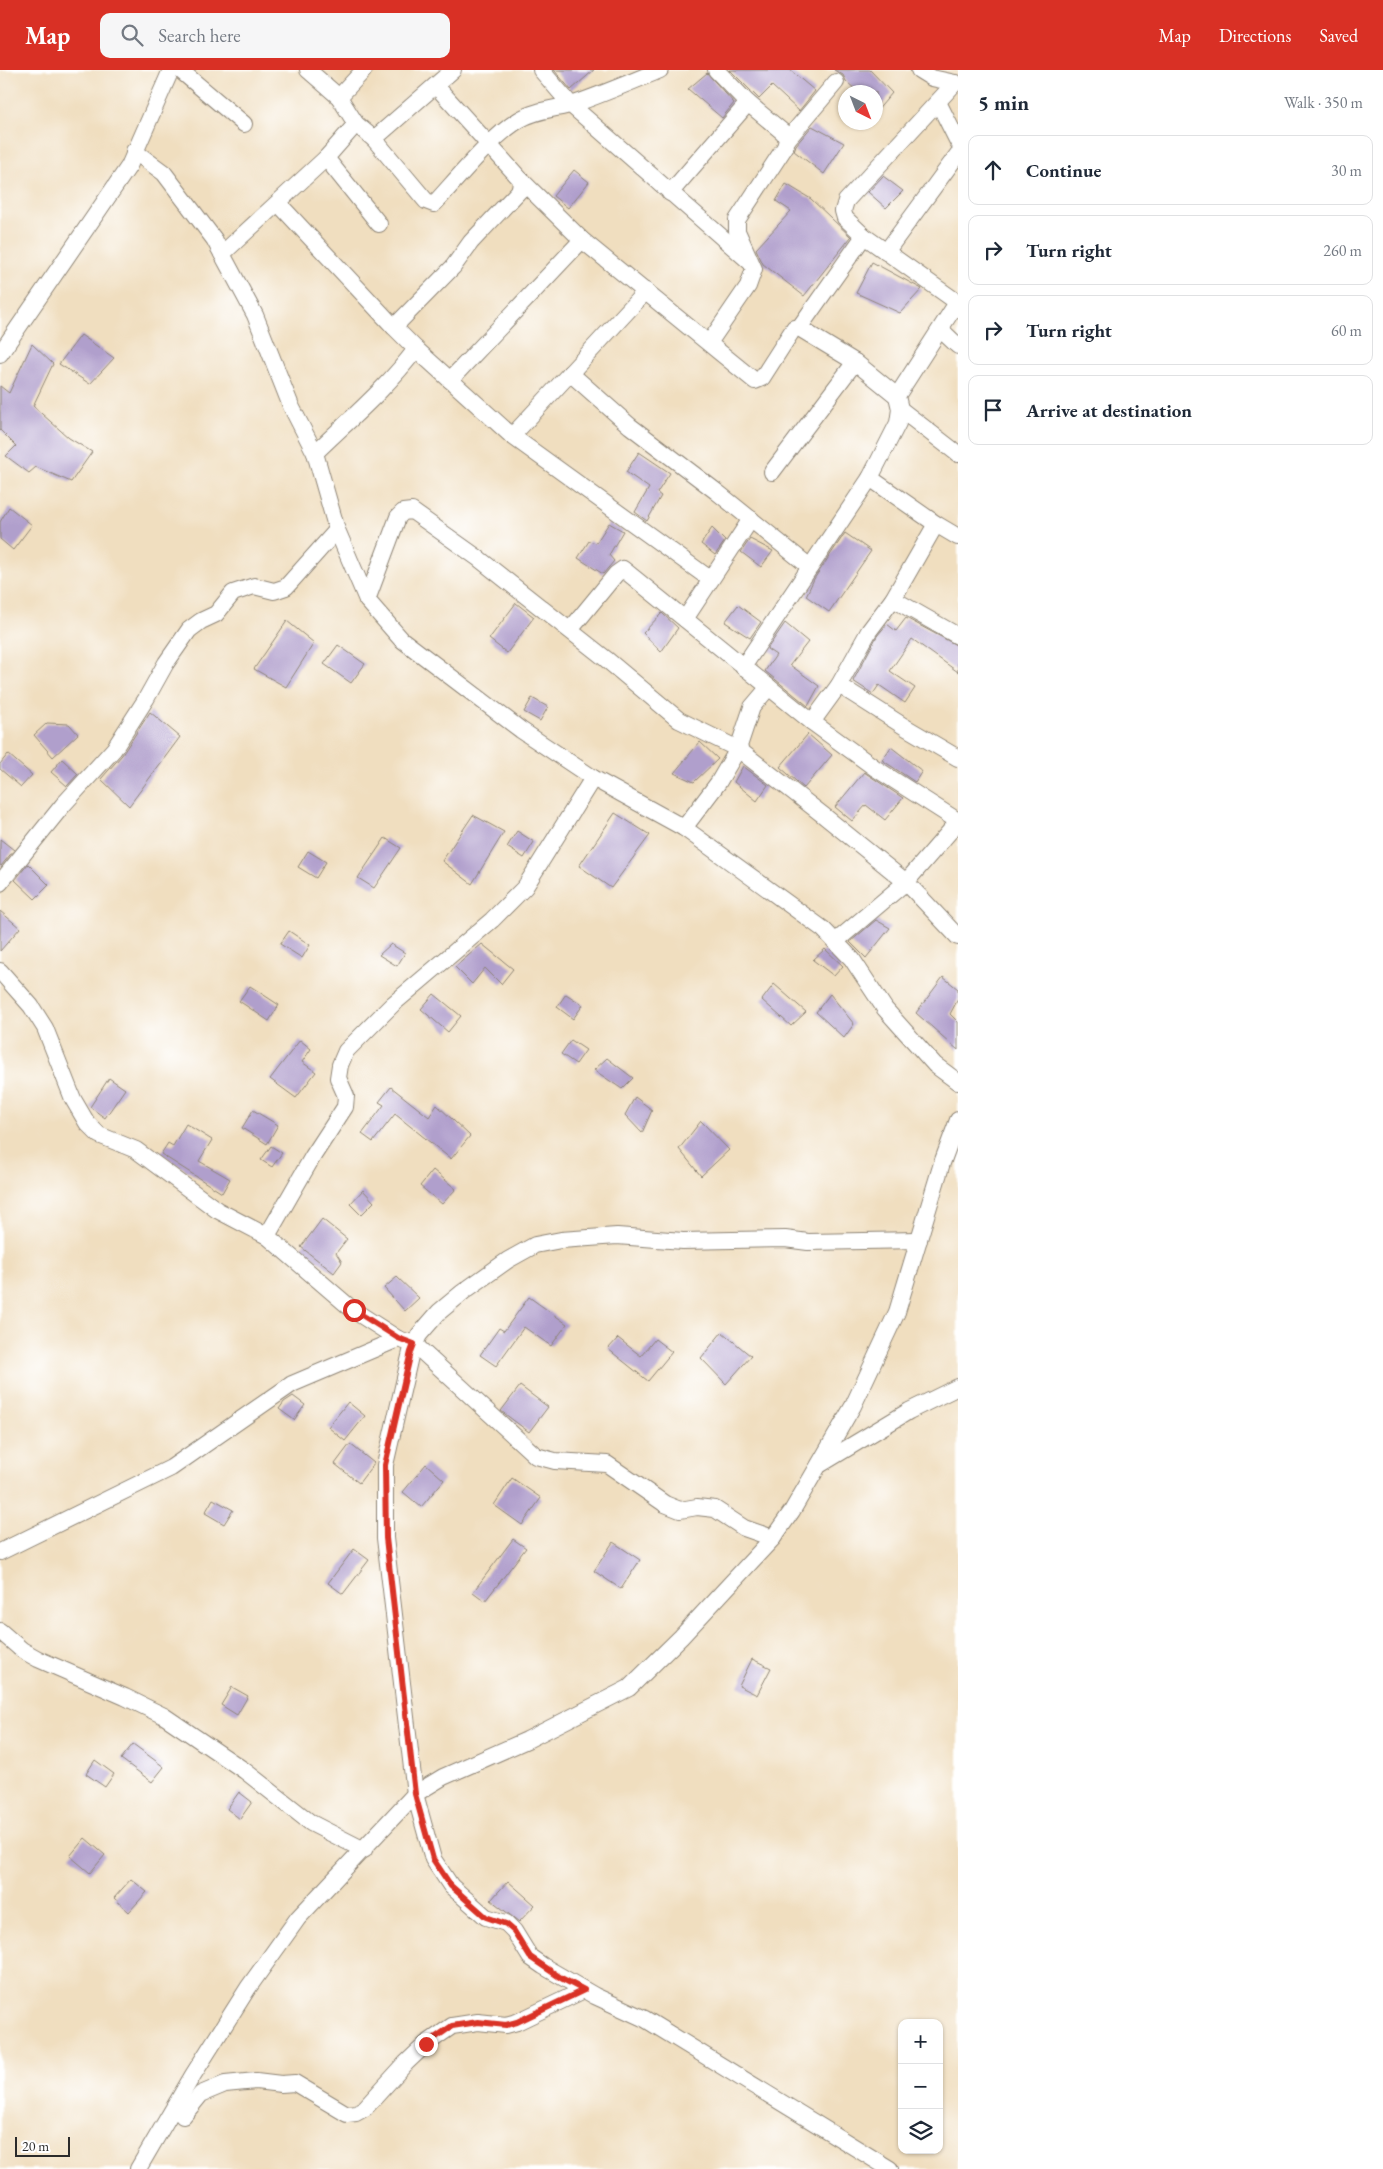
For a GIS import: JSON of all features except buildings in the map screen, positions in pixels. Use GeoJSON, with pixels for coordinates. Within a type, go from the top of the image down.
{"type":"FeatureCollection","features":[{"type":"Feature","properties":{"kind":"street"},"geometry":{"type":"LineString","coordinates":[[0,354],[129,166],[134,151],[172,70]]}},
{"type":"Feature","properties":{"kind":"street"},"geometry":{"type":"LineString","coordinates":[[180,70],[244,124]]}},
{"type":"Feature","properties":{"kind":"street"},"geometry":{"type":"LineString","coordinates":[[308,70],[339,97],[356,124],[374,139],[426,201],[434,204],[489,146],[518,120],[534,113],[571,105],[607,93],[660,70]]}},
{"type":"Feature","properties":{"kind":"street"},"geometry":{"type":"LineString","coordinates":[[339,97],[364,70]]}},
{"type":"Feature","properties":{"kind":"street"},"geometry":{"type":"LineString","coordinates":[[374,139],[453,70]]}},
{"type":"Feature","properties":{"kind":"street"},"geometry":{"type":"LineString","coordinates":[[541,70],[571,105],[753,265]]}},
{"type":"Feature","properties":{"kind":"street"},"geometry":{"type":"LineString","coordinates":[[716,70],[748,103],[784,134],[787,140]]}},
{"type":"Feature","properties":{"kind":"street"},"geometry":{"type":"LineString","coordinates":[[919,70],[932,78],[955,79]]}},
{"type":"Feature","properties":{"kind":"street"},"geometry":{"type":"LineString","coordinates":[[743,667],[870,478],[898,423],[898,403],[958,302],[864,236],[845,218],[843,211],[846,201],[938,102],[955,79]]}},
{"type":"Feature","properties":{"kind":"street"},"geometry":{"type":"LineString","coordinates":[[709,343],[748,286],[754,269],[737,231],[736,220],[786,148],[787,140],[836,82]]}},
{"type":"Feature","properties":{"kind":"street"},"geometry":{"type":"LineString","coordinates":[[436,86],[521,180],[582,240],[755,381],[762,378],[794,328],[799,328],[856,362],[898,403],[958,454]]}},
{"type":"Feature","properties":{"kind":"street"},"geometry":{"type":"LineString","coordinates":[[938,102],[958,142]]}},
{"type":"Feature","properties":{"kind":"street"},"geometry":{"type":"LineString","coordinates":[[670,192],[748,103]]}},
{"type":"Feature","properties":{"kind":"street"},"geometry":{"type":"LineString","coordinates":[[222,254],[326,158],[356,124]]}},
{"type":"Feature","properties":{"kind":"street"},"geometry":{"type":"LineString","coordinates":[[134,151],[164,172],[214,239],[255,314],[291,406],[315,452],[337,530],[367,600],[401,639],[521,730],[593,778],[684,828],[823,929],[852,959],[885,1009],[935,1065],[958,1082]]}},
{"type":"Feature","properties":{"kind":"street"},"geometry":{"type":"LineString","coordinates":[[886,252],[958,154]]}},
{"type":"Feature","properties":{"kind":"street"},"geometry":{"type":"LineString","coordinates":[[326,158],[379,224]]}},
{"type":"Feature","properties":{"kind":"street"},"geometry":{"type":"LineString","coordinates":[[394,326],[453,266],[471,242],[520,190],[521,180]]}},
{"type":"Feature","properties":{"kind":"street"},"geometry":{"type":"LineString","coordinates":[[278,203],[416,349],[512,436],[710,579]]}},
{"type":"Feature","properties":{"kind":"street"},"geometry":{"type":"LineString","coordinates":[[799,328],[864,236]]}},
{"type":"Feature","properties":{"kind":"street"},"geometry":{"type":"LineString","coordinates":[[450,380],[582,240]]}},
{"type":"Feature","properties":{"kind":"street"},"geometry":{"type":"LineString","coordinates":[[512,436],[646,291]]}},
{"type":"Feature","properties":{"kind":"street"},"geometry":{"type":"LineString","coordinates":[[941,330],[958,346]]}},
{"type":"Feature","properties":{"kind":"street"},"geometry":{"type":"LineString","coordinates":[[315,452],[371,398],[416,349]]}},
{"type":"Feature","properties":{"kind":"street"},"geometry":{"type":"LineString","coordinates":[[772,472],[856,362]]}},
{"type":"Feature","properties":{"kind":"street"},"geometry":{"type":"LineString","coordinates":[[570,373],[630,426],[751,519],[810,568]]}},
{"type":"Feature","properties":{"kind":"street"},"geometry":{"type":"LineString","coordinates":[[870,478],[958,537]]}},
{"type":"Feature","properties":{"kind":"street"},"geometry":{"type":"LineString","coordinates":[[367,600],[398,517],[403,512],[412,511],[478,558],[570,630],[679,720],[738,749],[906,882],[958,938]]}},
{"type":"Feature","properties":{"kind":"street"},"geometry":{"type":"LineString","coordinates":[[685,619],[751,519]]}},
{"type":"Feature","properties":{"kind":"street"},"geometry":{"type":"LineString","coordinates":[[812,722],[838,685],[869,631],[893,599],[936,524]]}},
{"type":"Feature","properties":{"kind":"street"},"geometry":{"type":"LineString","coordinates":[[0,883],[63,806],[114,749],[146,699],[166,663],[189,630],[201,621],[216,614],[233,593],[254,586],[274,592],[286,587],[337,530]]}},
{"type":"Feature","properties":{"kind":"street"},"geometry":{"type":"LineString","coordinates":[[570,630],[616,574],[623,570],[812,722],[875,768],[958,822],[906,882],[835,942]]}},
{"type":"Feature","properties":{"kind":"street"},"geometry":{"type":"LineString","coordinates":[[893,599],[958,636]]}},
{"type":"Feature","properties":{"kind":"street"},"geometry":{"type":"LineString","coordinates":[[838,685],[958,758]]}},
{"type":"Feature","properties":{"kind":"street"},"geometry":{"type":"LineString","coordinates":[[684,828],[718,783],[738,749],[752,707],[769,688]]}},
{"type":"Feature","properties":{"kind":"street"},"geometry":{"type":"LineString","coordinates":[[267,1236],[313,1156],[345,1107],[346,1096],[338,1078],[340,1065],[346,1051],[393,1004],[492,920],[525,887],[593,778]]}},
{"type":"Feature","properties":{"kind":"street"},"geometry":{"type":"LineString","coordinates":[[0,971],[31,1006],[45,1028],[73,1099],[87,1123],[99,1135],[136,1150],[217,1210],[267,1236],[354,1310],[398,1338],[414,1344],[536,1456],[555,1461],[607,1464],[665,1504],[680,1510],[697,1507],[715,1509],[744,1528],[773,1538]]}},
{"type":"Feature","properties":{"kind":"street"},"geometry":{"type":"LineString","coordinates":[[138,2169],[193,2075],[248,1988],[298,1918],[415,1794],[443,1777],[527,1740],[629,1688],[682,1637],[773,1538],[792,1511],[853,1406],[897,1312],[942,1163],[958,1120]]}},
{"type":"Feature","properties":{"kind":"street"},"geometry":{"type":"LineString","coordinates":[[890,2169],[645,2019],[561,1978],[530,1957],[514,1931],[506,1924],[486,1917],[451,1886],[433,1859],[415,1794],[386,1538],[385,1465],[411,1352],[419,1335],[439,1312],[462,1292],[508,1260],[535,1245],[562,1240],[617,1236],[684,1242],[775,1239],[808,1242],[919,1240]]}},
{"type":"Feature","properties":{"kind":"street"},"geometry":{"type":"LineString","coordinates":[[0,1552],[171,1468],[292,1384],[398,1338]]}},
{"type":"Feature","properties":{"kind":"street"},"geometry":{"type":"LineString","coordinates":[[819,1465],[909,1412],[958,1387]]}},
{"type":"Feature","properties":{"kind":"street"},"geometry":{"type":"LineString","coordinates":[[0,1631],[22,1650],[38,1659],[164,1716],[245,1770],[311,1823],[364,1850]]}},
{"type":"Feature","properties":{"kind":"street"},"geometry":{"type":"LineString","coordinates":[[183,2116],[201,2094],[225,2084],[256,2081],[281,2084],[295,2083],[338,2110],[347,2114],[356,2113],[365,2108],[426,2044],[452,2026],[478,2022],[506,2025],[517,2022],[584,1990]]}},
{"type":"Feature","properties":{"kind":"route"},"geometry":{"type":"LineString","coordinates":[[354,1310],[398,1338],[414,1344],[385,1465],[386,1538],[401,1686],[415,1794],[433,1859],[451,1886],[486,1917],[506,1924],[514,1931],[530,1957],[561,1978],[584,1990],[517,2022],[506,2025],[478,2022],[471,2025],[452,2026],[426,2044]]}}]}
